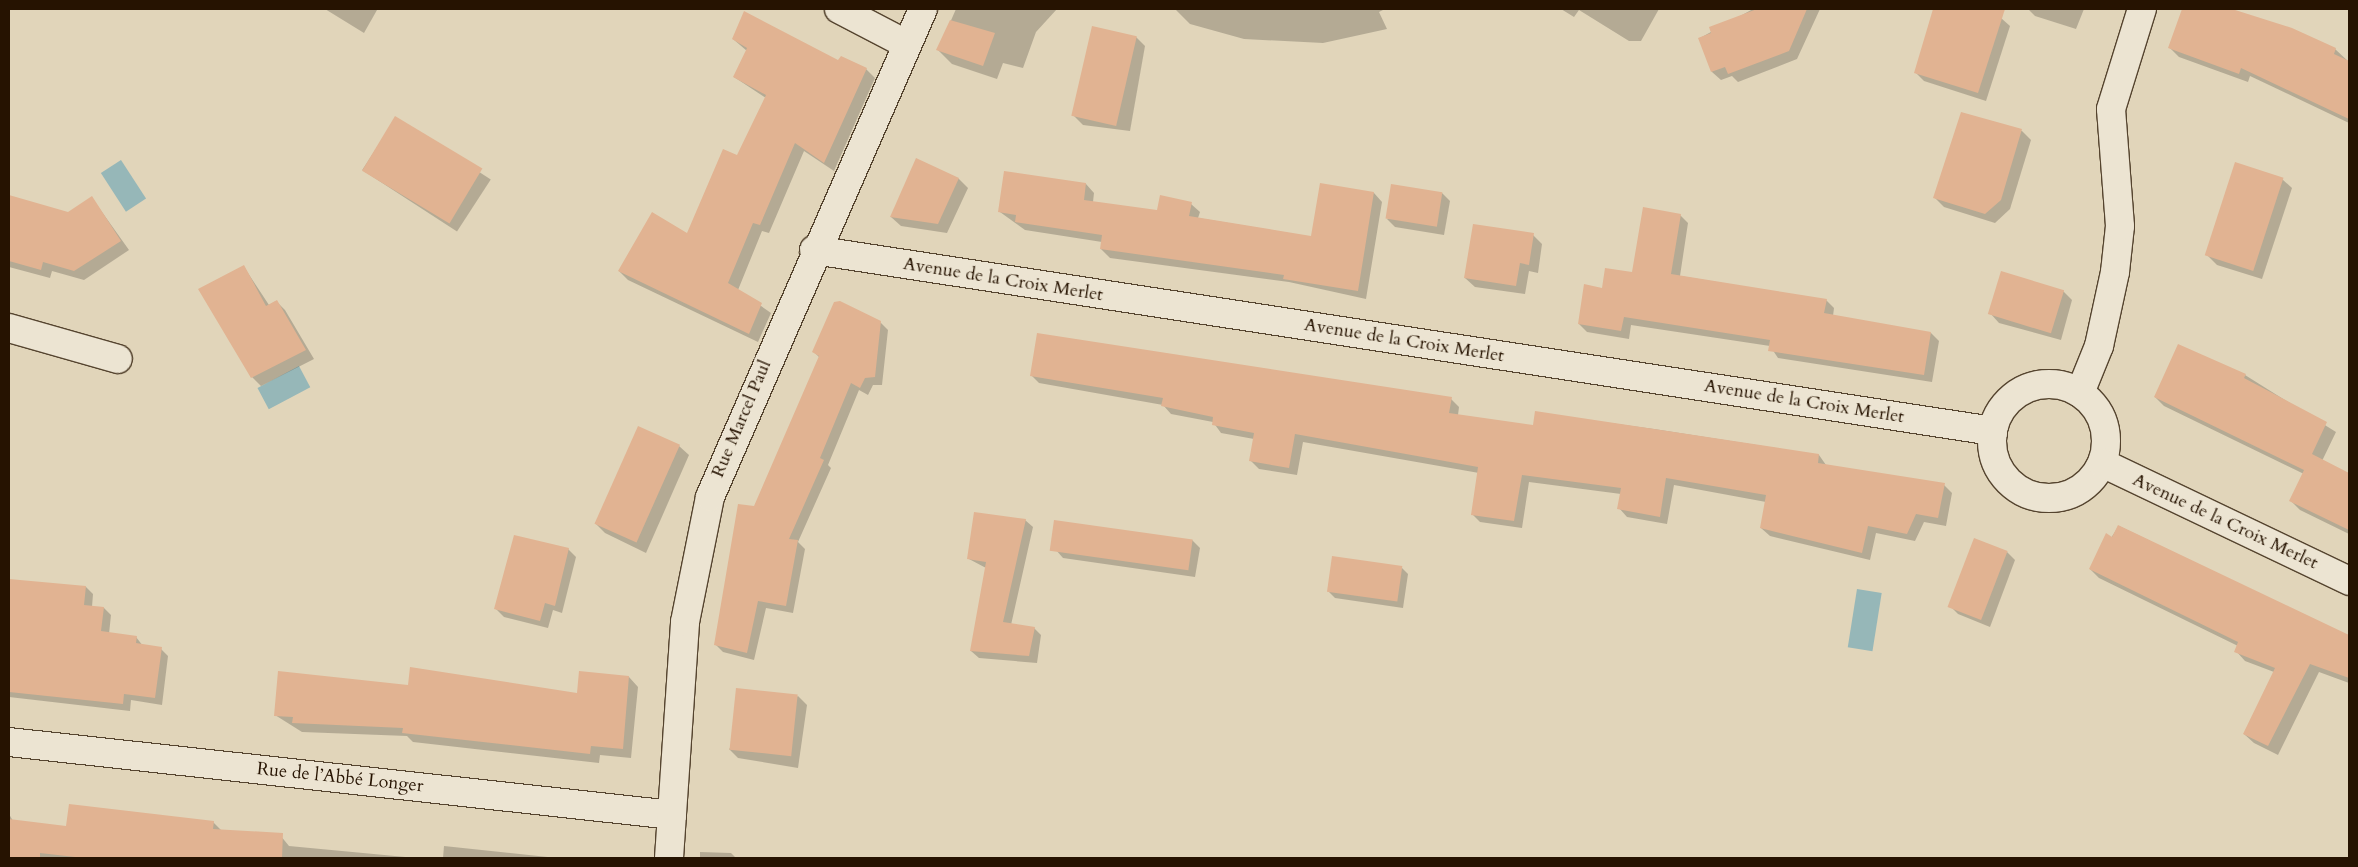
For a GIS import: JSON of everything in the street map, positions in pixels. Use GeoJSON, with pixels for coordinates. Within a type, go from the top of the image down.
{"type":"FeatureCollection","features":[{"type":"Feature","properties":{"kind":"street"},"geometry":{"type":"LineString","coordinates":[[839,9],[906,44]]}},
{"type":"Feature","properties":{"kind":"street","name":"Rue Marcel Paul"},"geometry":{"type":"LineString","coordinates":[[669,858],[686,622],[710,496],[814,250],[923,9]]}},
{"type":"Feature","properties":{"kind":"street"},"geometry":{"type":"LineString","coordinates":[[2080,393],[2099,346],[2115,272],[2120,226],[2112,109],[2142,9]]}},
{"type":"Feature","properties":{"kind":"street","name":"Avenue de la Croix Merlet"},"geometry":{"type":"LineString","coordinates":[[814,250],[1993,431]]}},
{"type":"Feature","properties":{"kind":"street"},"geometry":{"type":"LineString","coordinates":[[9,328],[118,359]]}},
{"type":"Feature","properties":{"kind":"street"},"geometry":{"type":"LineString","coordinates":[[2054,384],[2080,393],[2094,406],[2103,424],[2106,444],[2102,463],[2075,491],[2057,497],[2028,494],[2000,468],[1993,431],[2008,402],[2026,388],[2054,384]]}},
{"type":"Feature","properties":{"kind":"street","name":"Avenue de la Croix Merlet"},"geometry":{"type":"LineString","coordinates":[[2102,463],[2349,580]]}},
{"type":"Feature","properties":{"kind":"street","name":"Rue de l’Abbé Longer"},"geometry":{"type":"LineString","coordinates":[[9,742],[672,815]]}},
{"type":"Feature","properties":{"kind":"water"},"geometry":{"type":"Polygon","coordinates":[[[121,160],[146,199],[126,212],[101,173],[121,160]]]}},
{"type":"Feature","properties":{"kind":"water"},"geometry":{"type":"Polygon","coordinates":[[[299,366],[310,387],[269,409],[258,388],[299,366]]]}},
{"type":"Feature","properties":{"kind":"water"},"geometry":{"type":"Polygon","coordinates":[[[1857,589],[1882,593],[1872,651],[1848,647],[1857,589]]]}},
{"type":"Feature","properties":{"kind":"building"},"geometry":{"type":"Polygon","coordinates":[[[1757,9],[1807,9],[1789,51],[1728,74],[1725,67],[1711,72],[1698,38],[1711,33],[1709,27],[1757,9]]]}},
{"type":"Feature","properties":{"kind":"building"},"geometry":{"type":"Polygon","coordinates":[[[1933,9],[2005,9],[1978,93],[1914,73],[1933,9]]]}},
{"type":"Feature","properties":{"kind":"building"},"geometry":{"type":"Polygon","coordinates":[[[2182,9],[2232,9],[2292,28],[2336,48],[2334,54],[2349,61],[2349,119],[2241,68],[2239,74],[2168,48],[2182,9]]]}},
{"type":"Feature","properties":{"kind":"building"},"geometry":{"type":"Polygon","coordinates":[[[744,11],[838,60],[841,56],[867,68],[824,163],[795,143],[760,225],[753,223],[728,283],[762,303],[749,334],[618,271],[652,212],[687,233],[723,149],[737,155],[766,95],[733,77],[747,48],[732,39],[744,11]]]}},
{"type":"Feature","properties":{"kind":"building"},"geometry":{"type":"Polygon","coordinates":[[[950,20],[995,33],[983,66],[936,50],[950,20]]]}},
{"type":"Feature","properties":{"kind":"building"},"geometry":{"type":"Polygon","coordinates":[[[1092,26],[1137,36],[1116,126],[1071,116],[1092,26]]]}},
{"type":"Feature","properties":{"kind":"building"},"geometry":{"type":"Polygon","coordinates":[[[1961,112],[2022,129],[2001,200],[1985,214],[1933,198],[1961,112]]]}},
{"type":"Feature","properties":{"kind":"building"},"geometry":{"type":"Polygon","coordinates":[[[395,116],[482,169],[449,223],[362,171],[395,116]]]}},
{"type":"Feature","properties":{"kind":"building"},"geometry":{"type":"Polygon","coordinates":[[[916,158],[959,178],[938,224],[890,217],[916,158]]]}},
{"type":"Feature","properties":{"kind":"building"},"geometry":{"type":"Polygon","coordinates":[[[2235,162],[2284,178],[2253,271],[2205,255],[2235,162]]]}},
{"type":"Feature","properties":{"kind":"building"},"geometry":{"type":"Polygon","coordinates":[[[1004,171],[1086,183],[1084,200],[1157,210],[1160,195],[1192,202],[1189,216],[1311,236],[1320,183],[1374,192],[1358,291],[1283,279],[1284,275],[1100,249],[1102,235],[1015,222],[1016,215],[998,212],[1004,171]]]}},
{"type":"Feature","properties":{"kind":"building"},"geometry":{"type":"Polygon","coordinates":[[[1391,184],[1442,192],[1437,227],[1386,219],[1391,184]]]}},
{"type":"Feature","properties":{"kind":"building"},"geometry":{"type":"Polygon","coordinates":[[[9,195],[68,212],[92,196],[121,241],[74,271],[43,262],[41,270],[9,261],[9,195]]]}},
{"type":"Feature","properties":{"kind":"building"},"geometry":{"type":"Polygon","coordinates":[[[1643,207],[1681,214],[1671,274],[1827,299],[1824,313],[1931,332],[1924,375],[1768,351],[1770,340],[1624,317],[1621,331],[1578,324],[1584,284],[1602,288],[1605,268],[1632,272],[1643,207]]]}},
{"type":"Feature","properties":{"kind":"building"},"geometry":{"type":"Polygon","coordinates":[[[1473,224],[1534,233],[1529,265],[1520,263],[1516,286],[1464,278],[1473,224]]]}},
{"type":"Feature","properties":{"kind":"building"},"geometry":{"type":"Polygon","coordinates":[[[244,265],[266,306],[277,300],[306,350],[251,378],[198,289],[244,265]]]}},
{"type":"Feature","properties":{"kind":"building"},"geometry":{"type":"Polygon","coordinates":[[[2001,271],[2064,290],[2051,333],[1988,314],[2001,271]]]}},
{"type":"Feature","properties":{"kind":"building"},"geometry":{"type":"Polygon","coordinates":[[[840,301],[881,321],[875,377],[865,378],[860,388],[851,383],[820,458],[824,460],[789,539],[798,540],[786,606],[758,601],[747,653],[714,645],[738,504],[754,506],[819,356],[812,352],[834,302],[840,301]]]}},
{"type":"Feature","properties":{"kind":"building"},"geometry":{"type":"Polygon","coordinates":[[[1037,333],[1452,397],[1449,413],[1533,425],[1535,411],[1819,454],[1818,463],[1945,483],[1938,518],[1916,514],[1907,534],[1868,526],[1862,553],[1760,528],[1766,495],[1666,478],[1660,517],[1617,509],[1621,488],[1522,475],[1514,521],[1471,515],[1478,467],[1295,434],[1289,468],[1249,461],[1254,433],[1212,425],[1213,417],[1161,406],[1163,398],[1030,376],[1037,333]]]}},
{"type":"Feature","properties":{"kind":"building"},"geometry":{"type":"Polygon","coordinates":[[[2178,344],[2246,374],[2244,378],[2327,422],[2312,454],[2349,473],[2349,530],[2289,501],[2304,470],[2154,397],[2178,344]]]}},
{"type":"Feature","properties":{"kind":"building"},"geometry":{"type":"Polygon","coordinates":[[[638,426],[680,445],[637,542],[594,524],[638,426]]]}},
{"type":"Feature","properties":{"kind":"building"},"geometry":{"type":"Polygon","coordinates":[[[974,512],[1026,519],[1003,622],[1035,627],[1029,656],[970,651],[986,562],[967,559],[974,512]]]}},
{"type":"Feature","properties":{"kind":"building"},"geometry":{"type":"Polygon","coordinates":[[[1054,520],[1193,539],[1188,570],[1050,551],[1054,520]]]}},
{"type":"Feature","properties":{"kind":"building"},"geometry":{"type":"Polygon","coordinates":[[[2118,525],[2349,635],[2349,678],[2310,664],[2268,746],[2243,734],[2275,668],[2234,652],[2238,642],[2089,569],[2106,533],[2112,537],[2118,525]]]}},
{"type":"Feature","properties":{"kind":"building"},"geometry":{"type":"Polygon","coordinates":[[[514,535],[569,548],[555,606],[545,603],[540,621],[494,609],[514,535]]]}},
{"type":"Feature","properties":{"kind":"building"},"geometry":{"type":"Polygon","coordinates":[[[1974,538],[2008,551],[1981,620],[1947,607],[1974,538]]]}},
{"type":"Feature","properties":{"kind":"building"},"geometry":{"type":"Polygon","coordinates":[[[1332,556],[1402,566],[1397,602],[1327,592],[1332,556]]]}},
{"type":"Feature","properties":{"kind":"building"},"geometry":{"type":"Polygon","coordinates":[[[9,579],[86,586],[84,605],[104,607],[101,631],[137,636],[136,643],[162,647],[155,698],[124,694],[123,704],[9,692],[9,579]]]}},
{"type":"Feature","properties":{"kind":"building"},"geometry":{"type":"Polygon","coordinates":[[[410,667],[577,693],[579,671],[629,676],[623,749],[591,746],[590,754],[402,733],[403,728],[292,723],[293,717],[274,716],[278,671],[408,685],[410,667]]]}},
{"type":"Feature","properties":{"kind":"building"},"geometry":{"type":"Polygon","coordinates":[[[736,688],[798,694],[791,756],[730,750],[736,688]]]}},
{"type":"Feature","properties":{"kind":"building"},"geometry":{"type":"Polygon","coordinates":[[[69,804],[214,821],[213,829],[283,833],[282,858],[84,858],[40,853],[40,858],[9,858],[9,819],[66,826],[69,804]]]}}]}
